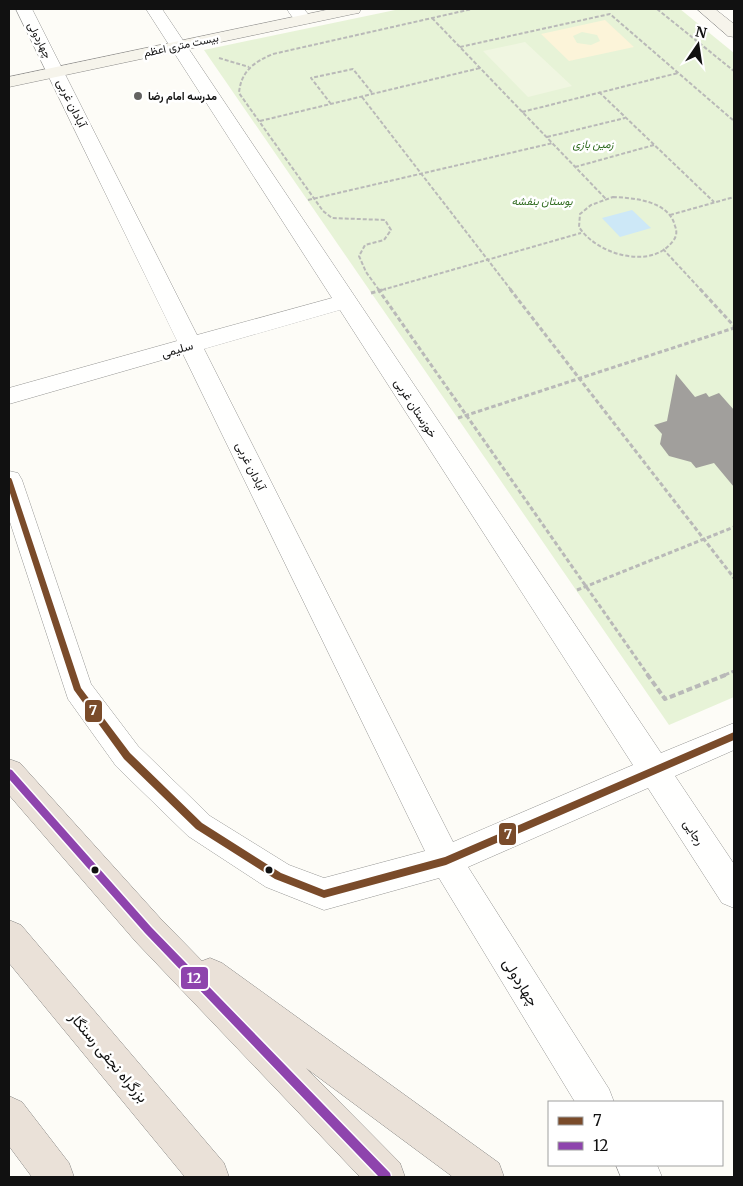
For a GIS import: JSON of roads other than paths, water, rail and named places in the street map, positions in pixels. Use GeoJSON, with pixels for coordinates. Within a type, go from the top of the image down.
{"type":"FeatureCollection","features":[{"type":"Feature","properties":{"kind":"highway"},"geometry":{"type":"LineString","coordinates":[[9,773],[148,930],[386,1177]]}},
{"type":"Feature","properties":{"kind":"highway"},"geometry":{"type":"LineString","coordinates":[[148,930],[484,1177]]}},
{"type":"Feature","properties":{"kind":"highway","name":"بزرگراه نجفی رستگار"},"geometry":{"type":"LineString","coordinates":[[9,937],[210,1177]]}},
{"type":"Feature","properties":{"kind":"highway"},"geometry":{"type":"LineString","coordinates":[[9,1115],[54,1177]]}},
{"type":"Feature","properties":{"kind":"main road","name":"بیست متری اعظم"},"geometry":{"type":"LineString","coordinates":[[9,82],[178,46],[299,14],[353,9]]}},
{"type":"Feature","properties":{"kind":"main road"},"geometry":{"type":"LineString","coordinates":[[705,9],[734,32]]}},
{"type":"Feature","properties":{"kind":"street","name":"چهاردولی"},"geometry":{"type":"LineString","coordinates":[[24,9],[56,72]]}},
{"type":"Feature","properties":{"kind":"street","name":"خوزستان غربی"},"geometry":{"type":"LineString","coordinates":[[154,9],[654,771]]}},
{"type":"Feature","properties":{"kind":"street","name":"آبادان غربی"},"geometry":{"type":"LineString","coordinates":[[56,72],[446,861]]}},
{"type":"Feature","properties":{"kind":"street","name":"سلیمی"},"geometry":{"type":"LineString","coordinates":[[9,396],[345,301]]}},
{"type":"Feature","properties":{"kind":"street"},"geometry":{"type":"LineString","coordinates":[[9,480],[78,690],[127,756],[199,826],[278,876],[324,894],[446,861],[734,736]]}},
{"type":"Feature","properties":{"kind":"street","name":"رجایی"},"geometry":{"type":"LineString","coordinates":[[654,771],[734,892]]}},
{"type":"Feature","properties":{"kind":"street","name":"چهاردولی"},"geometry":{"type":"LineString","coordinates":[[446,861],[595,1101]]}},
{"type":"Feature","properties":{"kind":"street"},"geometry":{"type":"LineString","coordinates":[[636,1166],[643,1177]]}},
{"type":"Feature","properties":{"kind":"water"},"geometry":{"type":"Polygon","coordinates":[[[632,210],[651,228],[620,237],[602,218],[632,210]]]}},
{"type":"Feature","properties":{"kind":"place","name":"مدرسه امام رضا"},"geometry":{"type":"Point","coordinates":[138,96]}},
{"type":"Feature","properties":{"kind":"park label","name":"زمین بازی"},"geometry":{"type":"Point","coordinates":[593,144]}},
{"type":"Feature","properties":{"kind":"park label","name":"بوستان بنفشه"},"geometry":{"type":"Point","coordinates":[542,201]}}]}
